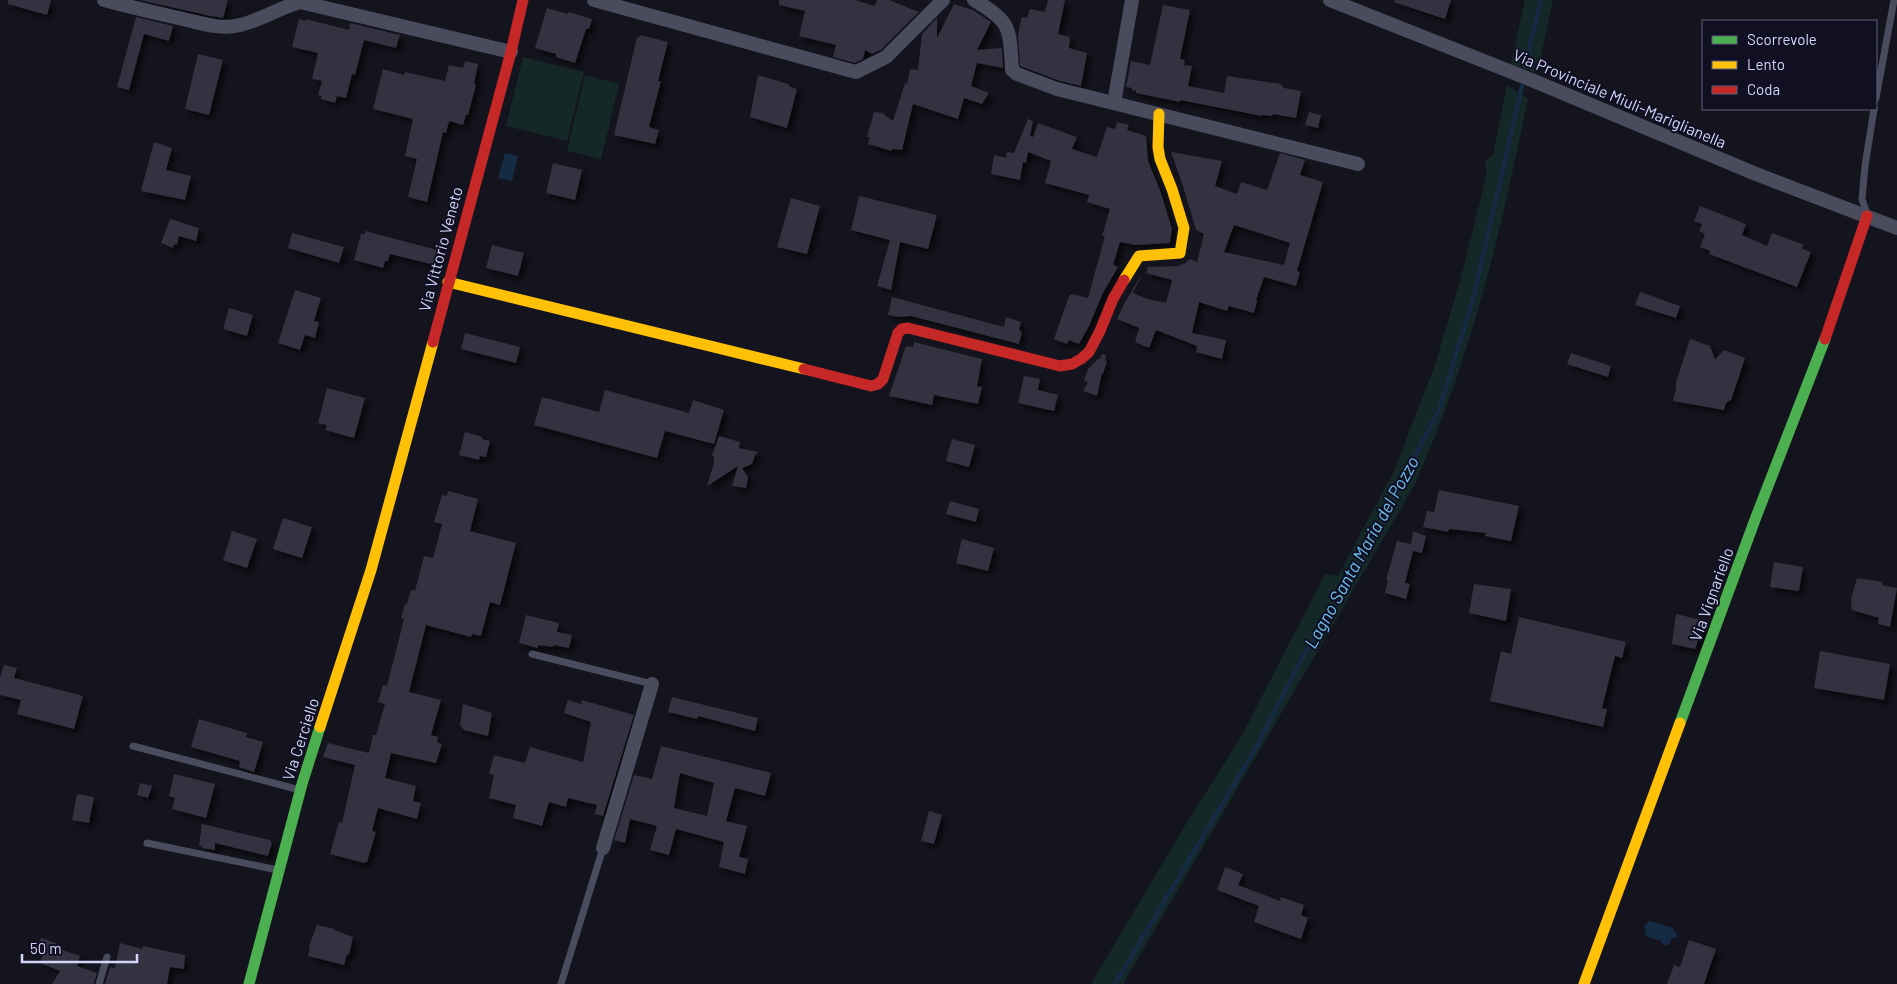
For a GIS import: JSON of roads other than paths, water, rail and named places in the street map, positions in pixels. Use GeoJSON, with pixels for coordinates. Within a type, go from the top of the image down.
{"type":"FeatureCollection","features":[{"type":"Feature","properties":{"kind":"street"},"geometry":{"type":"LineString","coordinates":[[104,0],[217,27],[238,26],[270,16],[284,6],[300,2],[510,52]]}},
{"type":"Feature","properties":{"kind":"street","name":"Via Vittorio Veneto"},"geometry":{"type":"LineString","coordinates":[[389,507],[510,52],[522,0]]}},
{"type":"Feature","properties":{"kind":"street"},"geometry":{"type":"LineString","coordinates":[[594,0],[856,72],[886,57],[942,0]]}},
{"type":"Feature","properties":{"kind":"street"},"geometry":{"type":"LineString","coordinates":[[974,0],[1001,18],[1009,31],[1012,47],[1012,70],[1017,74],[1057,89],[1358,164]]}},
{"type":"Feature","properties":{"kind":"street"},"geometry":{"type":"LineString","coordinates":[[1114,103],[1132,0]]}},
{"type":"Feature","properties":{"kind":"street","name":"Via Provinciale Miuli-Mariglianella"},"geometry":{"type":"LineString","coordinates":[[1330,0],[1534,81],[1756,174],[1897,228]]}},
{"type":"Feature","properties":{"kind":"street"},"geometry":{"type":"LineString","coordinates":[[448,282],[871,386],[878,384],[883,379],[898,333],[902,329],[908,328],[1060,366],[1070,366],[1079,362],[1090,351],[1113,300],[1139,256],[1177,255],[1180,253],[1184,228],[1160,159],[1158,147],[1159,114]]}},
{"type":"Feature","properties":{"kind":"street","name":"Via Vignariello"},"geometry":{"type":"LineString","coordinates":[[1584,984],[1756,516],[1814,370],[1867,216]]}},
{"type":"Feature","properties":{"kind":"street","name":"Via Cerciello"},"geometry":{"type":"LineString","coordinates":[[250,984],[300,790],[355,622],[389,507]]}},
{"type":"Feature","properties":{"kind":"street"},"geometry":{"type":"LineString","coordinates":[[603,848],[652,684]]}},
{"type":"Feature","properties":{"kind":"lane"},"geometry":{"type":"LineString","coordinates":[[1877,93],[1894,0]]}},
{"type":"Feature","properties":{"kind":"lane"},"geometry":{"type":"LineString","coordinates":[[1867,216],[1862,199],[1864,166],[1874,110]]}},
{"type":"Feature","properties":{"kind":"lane"},"geometry":{"type":"LineString","coordinates":[[532,654],[652,684]]}},
{"type":"Feature","properties":{"kind":"lane"},"geometry":{"type":"LineString","coordinates":[[133,746],[300,790]]}},
{"type":"Feature","properties":{"kind":"lane"},"geometry":{"type":"LineString","coordinates":[[147,843],[279,870]]}},
{"type":"Feature","properties":{"kind":"lane"},"geometry":{"type":"LineString","coordinates":[[561,984],[603,848]]}},
{"type":"Feature","properties":{"kind":"lane"},"geometry":{"type":"LineString","coordinates":[[99,984],[107,957]]}},
{"type":"Feature","properties":{"kind":"water"},"geometry":{"type":"Polygon","coordinates":[[[505,153],[518,156],[512,181],[498,178],[505,153]]]}},
{"type":"Feature","properties":{"kind":"water"},"geometry":{"type":"Polygon","coordinates":[[[1649,921],[1674,928],[1673,931],[1676,932],[1677,937],[1671,939],[1670,943],[1666,946],[1661,941],[1645,936],[1644,927],[1649,921]]]}},
{"type":"Feature","properties":{"kind":"waterway","name":"Lagno Santa Maria del Pozzo"},"geometry":{"type":"LineString","coordinates":[[1525,66],[1541,0]]}},
{"type":"Feature","properties":{"kind":"waterway","name":"Lagno Santa Maria del Pozzo"},"geometry":{"type":"LineString","coordinates":[[1115,984],[1251,756],[1309,646],[1363,558],[1439,410],[1473,299],[1522,86]]}}]}
